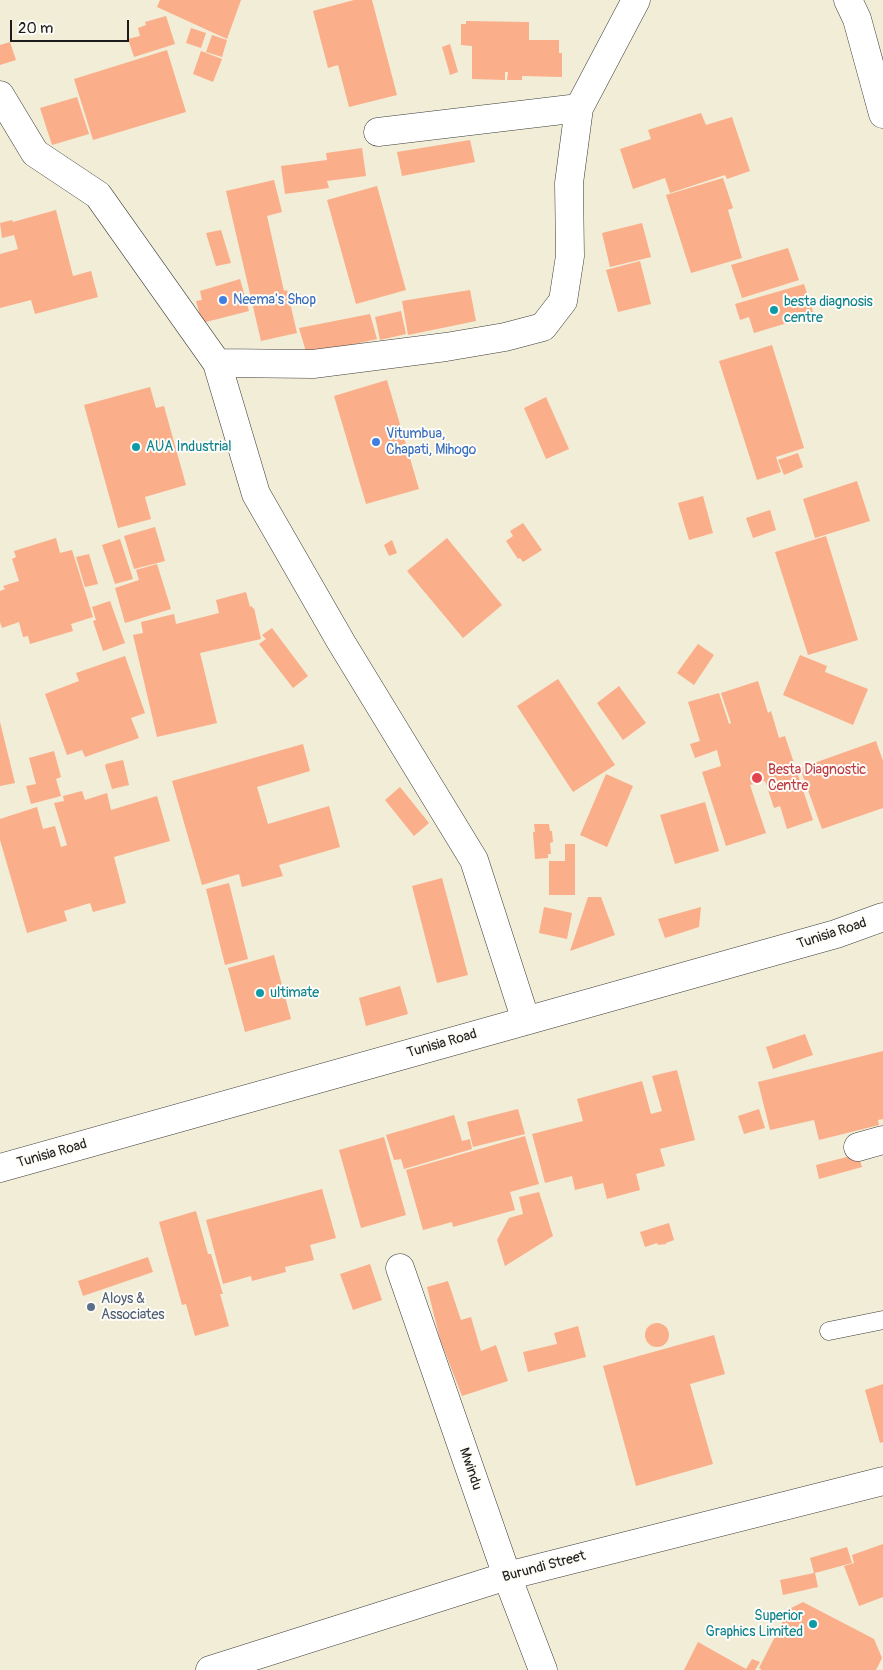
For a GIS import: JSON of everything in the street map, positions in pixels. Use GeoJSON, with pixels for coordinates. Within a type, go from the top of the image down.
{"type":"FeatureCollection","features":[{"type":"Feature","properties":{"kind":"street"},"geometry":{"type":"LineString","coordinates":[[217,363],[313,364],[446,347],[505,337],[543,327],[563,301],[570,256],[569,183],[579,108],[636,0]]}},
{"type":"Feature","properties":{"kind":"street"},"geometry":{"type":"LineString","coordinates":[[848,0],[857,19],[883,114]]}},
{"type":"Feature","properties":{"kind":"street"},"geometry":{"type":"LineString","coordinates":[[0,95],[35,153],[98,195],[217,363],[256,494],[341,642],[474,860],[526,1021]]}},
{"type":"Feature","properties":{"kind":"street"},"geometry":{"type":"LineString","coordinates":[[378,132],[579,108]]}},
{"type":"Feature","properties":{"kind":"street","name":"Tunisia Road"},"geometry":{"type":"LineString","coordinates":[[0,1168],[836,934],[883,917]]}},
{"type":"Feature","properties":{"kind":"street","name":"Mwindu"},"geometry":{"type":"LineString","coordinates":[[400,1268],[507,1576],[543,1670]]}},
{"type":"Feature","properties":{"kind":"street","name":"Burundi Street"},"geometry":{"type":"LineString","coordinates":[[210,1670],[507,1576],[883,1481]]}},
{"type":"Feature","properties":{"kind":"lane"},"geometry":{"type":"LineString","coordinates":[[829,1331],[883,1320]]}},
{"type":"Feature","properties":{"kind":"building"},"geometry":{"type":"Polygon","coordinates":[[[160,0],[241,0],[227,39],[157,7],[160,0]]]}},
{"type":"Feature","properties":{"kind":"building"},"geometry":{"type":"Polygon","coordinates":[[[354,0],[372,0],[397,95],[349,107],[338,65],[328,68],[313,11],[354,0]]]}},
{"type":"Feature","properties":{"kind":"building"},"geometry":{"type":"Polygon","coordinates":[[[166,16],[175,44],[134,57],[128,39],[140,36],[138,28],[146,25],[145,22],[166,16]]]}},
{"type":"Feature","properties":{"kind":"building"},"geometry":{"type":"Polygon","coordinates":[[[466,21],[529,22],[529,40],[559,40],[559,53],[562,53],[562,77],[522,76],[522,80],[507,80],[508,72],[505,72],[505,80],[472,79],[472,46],[461,45],[461,24],[466,24],[466,21]]]}},
{"type":"Feature","properties":{"kind":"building"},"geometry":{"type":"Polygon","coordinates":[[[191,28],[206,33],[201,48],[186,43],[191,28]]]}},
{"type":"Feature","properties":{"kind":"building"},"geometry":{"type":"Polygon","coordinates":[[[212,35],[227,40],[222,57],[206,52],[212,35]]]}},
{"type":"Feature","properties":{"kind":"building"},"geometry":{"type":"Polygon","coordinates":[[[10,42],[16,60],[0,65],[0,45],[10,42]]]}},
{"type":"Feature","properties":{"kind":"building"},"geometry":{"type":"Polygon","coordinates":[[[450,44],[458,72],[450,75],[442,47],[450,44]]]}},
{"type":"Feature","properties":{"kind":"building"},"geometry":{"type":"Polygon","coordinates":[[[167,50],[186,112],[93,140],[74,79],[167,50]]]}},
{"type":"Feature","properties":{"kind":"building"},"geometry":{"type":"Polygon","coordinates":[[[201,51],[222,59],[213,82],[193,74],[201,51]]]}},
{"type":"Feature","properties":{"kind":"building"},"geometry":{"type":"Polygon","coordinates":[[[77,97],[89,134],[52,145],[40,108],[77,97]]]}},
{"type":"Feature","properties":{"kind":"building"},"geometry":{"type":"Polygon","coordinates":[[[701,113],[706,125],[732,117],[750,171],[727,179],[725,175],[670,193],[665,178],[633,189],[620,149],[651,139],[648,130],[701,113]]]}},
{"type":"Feature","properties":{"kind":"building"},"geometry":{"type":"Polygon","coordinates":[[[470,140],[475,162],[402,176],[397,152],[470,140]]]}},
{"type":"Feature","properties":{"kind":"building"},"geometry":{"type":"Polygon","coordinates":[[[362,148],[366,176],[327,181],[329,188],[285,194],[281,166],[327,160],[326,153],[362,148]]]}},
{"type":"Feature","properties":{"kind":"building"},"geometry":{"type":"Polygon","coordinates":[[[723,178],[733,208],[728,210],[742,258],[691,273],[666,195],[723,178]]]}},
{"type":"Feature","properties":{"kind":"building"},"geometry":{"type":"Polygon","coordinates":[[[274,180],[282,212],[267,216],[284,291],[287,290],[297,333],[261,341],[226,191],[274,180]]]}},
{"type":"Feature","properties":{"kind":"building"},"geometry":{"type":"Polygon","coordinates":[[[377,186],[406,290],[356,304],[327,200],[377,186]]]}},
{"type":"Feature","properties":{"kind":"building"},"geometry":{"type":"Polygon","coordinates":[[[56,210],[73,276],[91,271],[98,297],[35,314],[31,300],[0,308],[0,254],[18,249],[14,235],[2,238],[0,223],[12,220],[13,222],[56,210]]]}},
{"type":"Feature","properties":{"kind":"building"},"geometry":{"type":"Polygon","coordinates":[[[642,223],[651,257],[610,267],[602,233],[642,223]]]}},
{"type":"Feature","properties":{"kind":"building"},"geometry":{"type":"Polygon","coordinates":[[[221,230],[231,263],[216,266],[206,233],[221,230]]]}},
{"type":"Feature","properties":{"kind":"building"},"geometry":{"type":"Polygon","coordinates":[[[788,248],[799,280],[742,298],[731,265],[788,248]]]}},
{"type":"Feature","properties":{"kind":"building"},"geometry":{"type":"Polygon","coordinates":[[[640,261],[651,304],[618,312],[606,270],[640,261]]]}},
{"type":"Feature","properties":{"kind":"building","name":"Neema's Shop"},"geometry":{"type":"Polygon","coordinates":[[[240,279],[249,311],[202,323],[196,301],[202,300],[200,291],[240,279]]]}},
{"type":"Feature","properties":{"kind":"building","name":"besta diagnosis centre"},"geometry":{"type":"Polygon","coordinates":[[[804,284],[814,315],[754,333],[749,317],[740,320],[735,304],[804,284]]]}},
{"type":"Feature","properties":{"kind":"building"},"geometry":{"type":"Polygon","coordinates":[[[470,290],[476,321],[408,335],[402,301],[470,290]]]}},
{"type":"Feature","properties":{"kind":"building"},"geometry":{"type":"Polygon","coordinates":[[[401,311],[406,334],[380,340],[375,317],[401,311]]]}},
{"type":"Feature","properties":{"kind":"building"},"geometry":{"type":"Polygon","coordinates":[[[370,314],[377,339],[307,355],[299,328],[370,314]]]}},
{"type":"Feature","properties":{"kind":"building"},"geometry":{"type":"Polygon","coordinates":[[[772,345],[804,448],[776,457],[781,472],[757,480],[719,361],[772,345]]]}},
{"type":"Feature","properties":{"kind":"building","name":"Vitumbua, Chapati, Mihogo"},"geometry":{"type":"Polygon","coordinates":[[[387,380],[419,489],[366,504],[334,396],[387,380]]]}},
{"type":"Feature","properties":{"kind":"building","name":"AUA Industrial"},"geometry":{"type":"Polygon","coordinates":[[[150,387],[156,408],[164,406],[186,485],[145,497],[151,519],[118,528],[84,405],[150,387]]]}},
{"type":"Feature","properties":{"kind":"building"},"geometry":{"type":"Polygon","coordinates":[[[546,397],[569,449],[546,459],[524,408],[546,397]]]}},
{"type":"Feature","properties":{"kind":"building"},"geometry":{"type":"Polygon","coordinates":[[[798,453],[803,467],[784,475],[778,460],[798,453]]]}},
{"type":"Feature","properties":{"kind":"building"},"geometry":{"type":"Polygon","coordinates":[[[857,481],[870,521],[815,538],[803,499],[857,481]]]}},
{"type":"Feature","properties":{"kind":"building"},"geometry":{"type":"Polygon","coordinates":[[[703,496],[713,533],[689,540],[678,503],[703,496]]]}},
{"type":"Feature","properties":{"kind":"building"},"geometry":{"type":"Polygon","coordinates":[[[770,510],[776,530],[753,538],[746,518],[770,510]]]}},
{"type":"Feature","properties":{"kind":"building"},"geometry":{"type":"Polygon","coordinates":[[[523,523],[542,550],[523,562],[520,558],[518,559],[506,541],[513,536],[510,531],[523,523]]]}},
{"type":"Feature","properties":{"kind":"building"},"geometry":{"type":"Polygon","coordinates":[[[155,527],[165,561],[134,569],[124,536],[155,527]]]}},
{"type":"Feature","properties":{"kind":"building"},"geometry":{"type":"Polygon","coordinates":[[[826,536],[858,640],[808,655],[775,552],[826,536]]]}},
{"type":"Feature","properties":{"kind":"building"},"geometry":{"type":"Polygon","coordinates":[[[56,538],[60,553],[72,550],[93,617],[71,624],[73,631],[30,644],[28,636],[23,637],[19,622],[2,628],[0,622],[0,591],[5,589],[3,586],[19,581],[12,559],[16,557],[14,551],[56,538]]]}},
{"type":"Feature","properties":{"kind":"building"},"geometry":{"type":"Polygon","coordinates":[[[447,538],[502,605],[463,638],[407,571],[447,538]]]}},
{"type":"Feature","properties":{"kind":"building"},"geometry":{"type":"Polygon","coordinates":[[[120,539],[133,579],[115,584],[102,545],[120,539]]]}},
{"type":"Feature","properties":{"kind":"building"},"geometry":{"type":"Polygon","coordinates":[[[392,540],[397,553],[389,556],[384,545],[392,540]]]}},
{"type":"Feature","properties":{"kind":"building"},"geometry":{"type":"Polygon","coordinates":[[[89,554],[98,584],[85,587],[76,557],[89,554]]]}},
{"type":"Feature","properties":{"kind":"building"},"geometry":{"type":"Polygon","coordinates":[[[157,564],[171,609],[125,623],[115,588],[139,580],[136,570],[157,564]]]}},
{"type":"Feature","properties":{"kind":"building"},"geometry":{"type":"Polygon","coordinates":[[[246,592],[250,607],[254,608],[261,639],[200,653],[217,723],[157,737],[133,635],[143,633],[141,622],[174,614],[176,624],[219,613],[216,600],[246,592]]]}},
{"type":"Feature","properties":{"kind":"building"},"geometry":{"type":"Polygon","coordinates":[[[110,601],[125,643],[103,651],[93,621],[96,620],[92,607],[110,601]]]}},
{"type":"Feature","properties":{"kind":"building"},"geometry":{"type":"Polygon","coordinates":[[[272,628],[308,676],[293,688],[259,644],[266,639],[262,635],[272,628]]]}},
{"type":"Feature","properties":{"kind":"building"},"geometry":{"type":"Polygon","coordinates":[[[698,644],[714,655],[694,685],[677,673],[698,644]]]}},
{"type":"Feature","properties":{"kind":"building"},"geometry":{"type":"Polygon","coordinates":[[[800,655],[827,666],[825,672],[868,689],[853,725],[783,695],[800,655]]]}},
{"type":"Feature","properties":{"kind":"building"},"geometry":{"type":"Polygon","coordinates":[[[125,656],[145,713],[131,718],[139,738],[85,757],[82,750],[67,755],[45,694],[79,681],[76,673],[125,656]]]}},
{"type":"Feature","properties":{"kind":"building"},"geometry":{"type":"Polygon","coordinates":[[[558,679],[615,765],[573,792],[517,706],[558,679]]]}},
{"type":"Feature","properties":{"kind":"building"},"geometry":{"type":"Polygon","coordinates":[[[758,681],[768,713],[771,711],[779,738],[785,736],[813,820],[787,829],[780,806],[774,808],[765,781],[750,785],[766,833],[726,846],[702,772],[721,766],[717,750],[695,758],[690,744],[700,741],[688,702],[719,693],[729,724],[731,723],[721,693],[758,681]]]}},
{"type":"Feature","properties":{"kind":"building"},"geometry":{"type":"Polygon","coordinates":[[[619,686],[646,723],[623,740],[597,703],[619,686]]]}},
{"type":"Feature","properties":{"kind":"building"},"geometry":{"type":"Polygon","coordinates":[[[0,722],[15,783],[0,786],[0,722]]]}},
{"type":"Feature","properties":{"kind":"building"},"geometry":{"type":"Polygon","coordinates":[[[876,741],[883,761],[883,808],[822,829],[800,768],[876,741]]]}},
{"type":"Feature","properties":{"kind":"building"},"geometry":{"type":"Polygon","coordinates":[[[303,744],[310,771],[257,787],[268,824],[329,806],[340,847],[279,865],[283,876],[242,887],[239,874],[202,885],[172,781],[303,744]]]}},
{"type":"Feature","properties":{"kind":"building"},"geometry":{"type":"Polygon","coordinates":[[[54,751],[61,777],[56,779],[61,796],[31,804],[26,786],[36,784],[29,758],[54,751]]]}},
{"type":"Feature","properties":{"kind":"building"},"geometry":{"type":"Polygon","coordinates":[[[123,760],[129,785],[112,789],[105,766],[106,764],[123,760]]]}},
{"type":"Feature","properties":{"kind":"building"},"geometry":{"type":"Polygon","coordinates":[[[606,774],[633,786],[607,847],[580,835],[606,774]]]}},
{"type":"Feature","properties":{"kind":"building"},"geometry":{"type":"Polygon","coordinates":[[[400,787],[429,823],[414,836],[385,800],[400,787]]]}},
{"type":"Feature","properties":{"kind":"building"},"geometry":{"type":"Polygon","coordinates":[[[82,791],[85,800],[107,793],[111,810],[157,796],[170,841],[114,857],[126,903],[93,912],[90,903],[64,911],[67,921],[27,933],[0,840],[0,819],[37,807],[43,829],[55,826],[61,847],[67,845],[54,803],[64,801],[63,796],[82,791]]]}},
{"type":"Feature","properties":{"kind":"building"},"geometry":{"type":"Polygon","coordinates":[[[705,802],[719,851],[675,864],[660,815],[705,802]]]}},
{"type":"Feature","properties":{"kind":"building"},"geometry":{"type":"Polygon","coordinates":[[[534,824],[549,824],[550,831],[552,831],[553,842],[550,843],[551,854],[548,854],[548,858],[535,859],[534,824]]]}},
{"type":"Feature","properties":{"kind":"building"},"geometry":{"type":"Polygon","coordinates":[[[565,844],[575,844],[575,895],[549,895],[549,861],[565,861],[565,844]]]}},
{"type":"Feature","properties":{"kind":"building"},"geometry":{"type":"Polygon","coordinates":[[[442,878],[468,975],[437,983],[412,886],[442,878]]]}},
{"type":"Feature","properties":{"kind":"building"},"geometry":{"type":"Polygon","coordinates":[[[229,883],[248,959],[225,965],[206,889],[229,883]]]}},
{"type":"Feature","properties":{"kind":"building"},"geometry":{"type":"Polygon","coordinates":[[[588,897],[601,897],[615,935],[570,951],[588,897]]]}},
{"type":"Feature","properties":{"kind":"building"},"geometry":{"type":"Polygon","coordinates":[[[544,907],[572,913],[567,939],[539,933],[544,907]]]}},
{"type":"Feature","properties":{"kind":"building"},"geometry":{"type":"Polygon","coordinates":[[[701,907],[699,927],[665,938],[658,919],[701,907]]]}},
{"type":"Feature","properties":{"kind":"building","name":"ultimate"},"geometry":{"type":"Polygon","coordinates":[[[274,955],[291,1019],[245,1032],[228,968],[274,955]]]}},
{"type":"Feature","properties":{"kind":"building"},"geometry":{"type":"Polygon","coordinates":[[[400,986],[408,1014],[366,1026],[359,998],[400,986]]]}},
{"type":"Feature","properties":{"kind":"building"},"geometry":{"type":"Polygon","coordinates":[[[805,1034],[813,1055],[773,1069],[766,1047],[805,1034]]]}},
{"type":"Feature","properties":{"kind":"building"},"geometry":{"type":"Polygon","coordinates":[[[883,1051],[883,1119],[878,1120],[879,1125],[819,1140],[814,1120],[770,1130],[758,1082],[883,1051]]]}},
{"type":"Feature","properties":{"kind":"building"},"geometry":{"type":"Polygon","coordinates":[[[677,1070],[695,1140],[660,1149],[665,1166],[636,1174],[640,1190],[607,1199],[603,1183],[575,1190],[572,1176],[545,1183],[532,1134],[583,1121],[577,1099],[642,1081],[651,1114],[662,1111],[652,1076],[677,1070]]]}},
{"type":"Feature","properties":{"kind":"building"},"geometry":{"type":"Polygon","coordinates":[[[518,1109],[525,1134],[473,1147],[467,1122],[518,1109]]]}},
{"type":"Feature","properties":{"kind":"building"},"geometry":{"type":"Polygon","coordinates":[[[759,1109],[765,1128],[744,1134],[738,1116],[759,1109]]]}},
{"type":"Feature","properties":{"kind":"building"},"geometry":{"type":"Polygon","coordinates":[[[454,1115],[462,1141],[470,1139],[472,1149],[404,1169],[401,1159],[394,1160],[386,1135],[454,1115]]]}},
{"type":"Feature","properties":{"kind":"building"},"geometry":{"type":"Polygon","coordinates":[[[525,1136],[539,1184],[510,1192],[515,1210],[453,1227],[452,1222],[423,1230],[406,1170],[525,1136]]]}},
{"type":"Feature","properties":{"kind":"building"},"geometry":{"type":"Polygon","coordinates":[[[384,1137],[406,1215],[361,1228],[339,1150],[384,1137]]]}},
{"type":"Feature","properties":{"kind":"building"},"geometry":{"type":"Polygon","coordinates":[[[858,1154],[862,1167],[819,1179],[816,1165],[858,1154]]]}},
{"type":"Feature","properties":{"kind":"building"},"geometry":{"type":"Polygon","coordinates":[[[322,1189],[336,1238],[310,1245],[314,1260],[285,1267],[286,1272],[252,1281],[251,1276],[223,1284],[206,1220],[322,1189]]]}},
{"type":"Feature","properties":{"kind":"building"},"geometry":{"type":"Polygon","coordinates":[[[539,1192],[553,1236],[505,1266],[497,1240],[509,1218],[523,1214],[519,1197],[539,1192]]]}},
{"type":"Feature","properties":{"kind":"building"},"geometry":{"type":"Polygon","coordinates":[[[196,1211],[208,1254],[211,1254],[223,1294],[220,1294],[229,1326],[195,1336],[186,1304],[182,1305],[159,1222],[196,1211]]]}},
{"type":"Feature","properties":{"kind":"building"},"geometry":{"type":"Polygon","coordinates":[[[669,1223],[674,1240],[666,1244],[658,1245],[657,1243],[645,1247],[640,1232],[669,1223]]]}},
{"type":"Feature","properties":{"kind":"building"},"geometry":{"type":"Polygon","coordinates":[[[148,1257],[153,1272],[83,1296],[78,1281],[148,1257]]]}},
{"type":"Feature","properties":{"kind":"building"},"geometry":{"type":"Polygon","coordinates":[[[370,1264],[382,1300],[353,1310],[340,1274],[370,1264]]]}},
{"type":"Feature","properties":{"kind":"building"},"geometry":{"type":"Polygon","coordinates":[[[448,1281],[461,1320],[471,1317],[481,1351],[496,1345],[508,1381],[462,1396],[440,1339],[427,1287],[448,1281]]]}},
{"type":"Feature","properties":{"kind":"building"},"geometry":{"type":"Polygon","coordinates":[[[657,1323],[665,1327],[669,1335],[665,1343],[657,1347],[649,1343],[645,1335],[649,1327],[657,1323]]]}},
{"type":"Feature","properties":{"kind":"building"},"geometry":{"type":"Polygon","coordinates":[[[578,1326],[586,1357],[528,1372],[523,1352],[557,1344],[554,1333],[578,1326]]]}},
{"type":"Feature","properties":{"kind":"building"},"geometry":{"type":"Polygon","coordinates":[[[714,1335],[725,1374],[690,1384],[713,1464],[636,1486],[603,1366],[714,1335]]]}},
{"type":"Feature","properties":{"kind":"building"},"geometry":{"type":"Polygon","coordinates":[[[883,1384],[883,1442],[880,1443],[865,1390],[883,1384]]]}},
{"type":"Feature","properties":{"kind":"building"},"geometry":{"type":"Polygon","coordinates":[[[883,1544],[883,1597],[859,1606],[844,1566],[854,1563],[852,1555],[883,1544]]]}},
{"type":"Feature","properties":{"kind":"building"},"geometry":{"type":"Polygon","coordinates":[[[847,1547],[852,1563],[815,1573],[818,1587],[783,1595],[780,1580],[814,1573],[810,1558],[847,1547]]]}},
{"type":"Feature","properties":{"kind":"building","name":"Superior Graphics Limited"},"geometry":{"type":"Polygon","coordinates":[[[803,1602],[874,1639],[882,1658],[876,1670],[762,1670],[759,1668],[789,1609],[803,1602]]]}},
{"type":"Feature","properties":{"kind":"building"},"geometry":{"type":"Polygon","coordinates":[[[698,1642],[746,1669],[752,1659],[760,1662],[755,1670],[684,1670],[698,1642]]]}},
{"type":"Feature","properties":{"kind":"place","name":"Neema's Shop"},"geometry":{"type":"Point","coordinates":[223,300]}},
{"type":"Feature","properties":{"kind":"place","name":"besta diagnosis centre"},"geometry":{"type":"Point","coordinates":[774,310]}},
{"type":"Feature","properties":{"kind":"place","name":"Vitumbua, Chapati, Mihogo"},"geometry":{"type":"Point","coordinates":[376,442]}},
{"type":"Feature","properties":{"kind":"place","name":"AUA Industrial"},"geometry":{"type":"Point","coordinates":[136,447]}},
{"type":"Feature","properties":{"kind":"place","name":"Besta Diagnostic Centre"},"geometry":{"type":"Point","coordinates":[757,778]}},
{"type":"Feature","properties":{"kind":"place","name":"ultimate"},"geometry":{"type":"Point","coordinates":[260,993]}},
{"type":"Feature","properties":{"kind":"place","name":"Aloys & Associates"},"geometry":{"type":"Point","coordinates":[91,1307]}},
{"type":"Feature","properties":{"kind":"place","name":"Superior Graphics Limited"},"geometry":{"type":"Point","coordinates":[813,1624]}}]}
